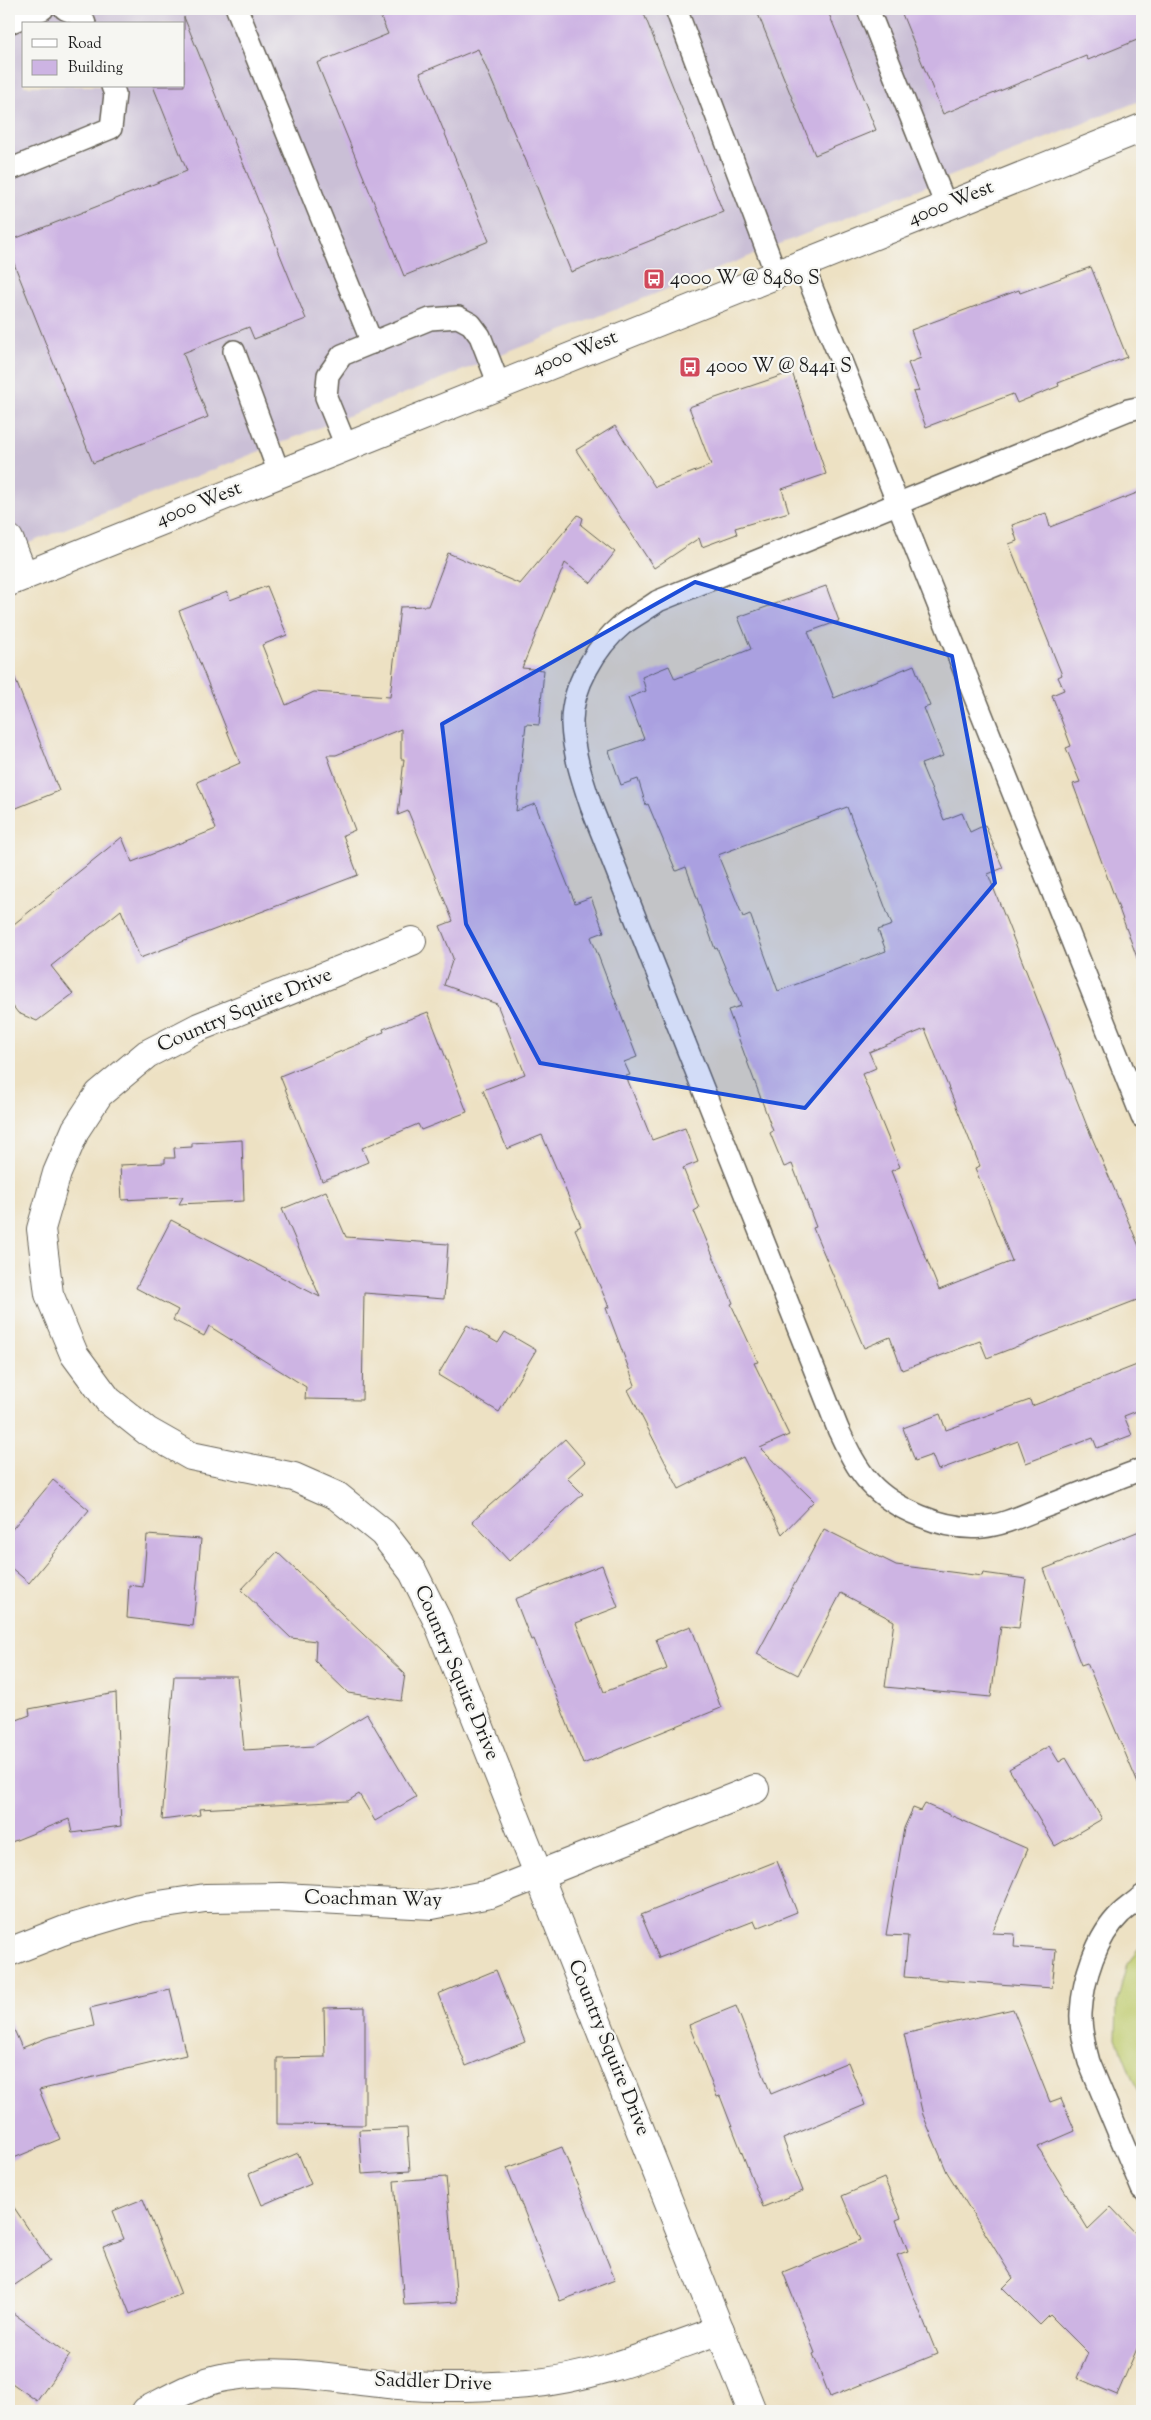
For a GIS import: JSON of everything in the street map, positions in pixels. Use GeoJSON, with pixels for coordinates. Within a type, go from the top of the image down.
{"type":"FeatureCollection","features":[{"type":"Feature","properties":{"kind":"street","name":"4000 West"},"geometry":{"type":"LineString","coordinates":[[16,579],[1142,128]]}},
{"type":"Feature","properties":{"kind":"street"},"geometry":{"type":"LineString","coordinates":[[9,539],[16,579]]}},
{"type":"Feature","properties":{"kind":"street","name":"Country Squire Drive"},"geometry":{"type":"LineString","coordinates":[[412,941],[199,1027],[147,1054],[99,1094],[76,1129],[56,1173],[40,1229],[49,1294],[74,1354],[108,1400],[147,1431],[191,1456],[243,1469],[294,1477],[337,1496],[383,1533],[413,1572],[438,1622],[752,2411]]}},
{"type":"Feature","properties":{"kind":"street","name":"Coachman Way"},"geometry":{"type":"LineString","coordinates":[[9,1952],[65,1930],[138,1908],[195,1899],[282,1897],[432,1905],[490,1894],[756,1789]]}},
{"type":"Feature","properties":{"kind":"street","name":"Saddler Drive"},"geometry":{"type":"LineString","coordinates":[[146,2411],[185,2390],[225,2377],[273,2373],[330,2376],[400,2385],[474,2386],[528,2384],[584,2376],[634,2361],[720,2330]]}},
{"type":"Feature","properties":{"kind":"lane"},"geometry":{"type":"LineString","coordinates":[[9,23],[44,9]]}},
{"type":"Feature","properties":{"kind":"lane"},"geometry":{"type":"LineString","coordinates":[[65,9],[82,16],[84,22]]}},
{"type":"Feature","properties":{"kind":"lane"},"geometry":{"type":"LineString","coordinates":[[237,9],[372,343]]}},
{"type":"Feature","properties":{"kind":"lane"},"geometry":{"type":"LineString","coordinates":[[676,9],[776,274]]}},
{"type":"Feature","properties":{"kind":"lane"},"geometry":{"type":"LineString","coordinates":[[868,9],[946,206]]}},
{"type":"Feature","properties":{"kind":"lane"},"geometry":{"type":"LineString","coordinates":[[9,170],[111,128],[115,94],[113,88]]}},
{"type":"Feature","properties":{"kind":"lane"},"geometry":{"type":"LineString","coordinates":[[802,263],[1142,1117]]}},
{"type":"Feature","properties":{"kind":"lane"},"geometry":{"type":"LineString","coordinates":[[346,446],[326,397],[328,375],[342,355],[430,319],[458,317],[471,324],[480,336],[499,385]]}},
{"type":"Feature","properties":{"kind":"lane"},"geometry":{"type":"LineString","coordinates":[[234,351],[279,473]]}},
{"type":"Feature","properties":{"kind":"lane"},"geometry":{"type":"LineString","coordinates":[[1142,407],[1128,410],[658,601],[622,625],[595,655],[578,689],[572,722],[577,762],[591,806],[838,1430],[853,1462],[864,1476],[889,1498],[919,1515],[953,1526],[982,1527],[1017,1518],[1142,1469]]}},
{"type":"Feature","properties":{"kind":"lane"},"geometry":{"type":"LineString","coordinates":[[1142,1896],[1120,1914],[1101,1941],[1088,1976],[1081,2013],[1084,2042],[1089,2062],[1142,2189]]}},
{"type":"Feature","properties":{"kind":"highlighted area"},"geometry":{"type":"Polygon","coordinates":[[[695,582],[952,656],[995,883],[805,1108],[540,1063],[466,924],[442,724],[695,582]]]}},
{"type":"Feature","properties":{"kind":"shaded area"},"geometry":{"type":"Polygon","coordinates":[[[9,9],[1142,9],[1142,100],[9,551],[9,9]]]}},
{"type":"Feature","properties":{"kind":"green space"},"geometry":{"type":"Polygon","coordinates":[[[1142,1945],[1142,2102],[1116,2038],[1117,2002],[1127,1964],[1142,1945]]]}},
{"type":"Feature","properties":{"kind":"building"},"geometry":{"type":"Polygon","coordinates":[[[377,9],[642,9],[723,212],[571,272],[478,49],[420,73],[489,241],[404,276],[317,63],[388,34],[377,9]]]}},
{"type":"Feature","properties":{"kind":"building"},"geometry":{"type":"Polygon","coordinates":[[[756,9],[827,9],[876,130],[815,155],[756,9]]]}},
{"type":"Feature","properties":{"kind":"building"},"geometry":{"type":"Polygon","coordinates":[[[900,9],[1142,9],[1142,38],[1088,60],[1086,56],[943,114],[900,9]]]}},
{"type":"Feature","properties":{"kind":"building"},"geometry":{"type":"Polygon","coordinates":[[[184,17],[306,319],[254,339],[249,327],[183,353],[208,417],[93,463],[9,251],[9,241],[187,171],[154,88],[185,88],[184,17]]]}},
{"type":"Feature","properties":{"kind":"building"},"geometry":{"type":"Polygon","coordinates":[[[1091,267],[1127,357],[1058,383],[1059,386],[1017,403],[1013,394],[926,427],[913,392],[919,391],[908,363],[921,358],[911,330],[1019,290],[1020,293],[1091,267]]]}},
{"type":"Feature","properties":{"kind":"building"},"geometry":{"type":"Polygon","coordinates":[[[792,372],[826,474],[782,489],[789,512],[735,528],[737,534],[702,547],[699,538],[654,568],[576,450],[615,426],[655,487],[711,465],[689,407],[792,372]]]}},
{"type":"Feature","properties":{"kind":"building"},"geometry":{"type":"Polygon","coordinates":[[[1142,491],[1142,962],[1139,963],[1073,784],[1080,782],[1066,748],[1071,746],[1052,695],[1064,690],[1058,677],[1062,675],[1009,544],[1017,541],[1012,525],[1046,513],[1050,527],[1142,491]]]}},
{"type":"Feature","properties":{"kind":"building"},"geometry":{"type":"Polygon","coordinates":[[[578,515],[583,518],[581,525],[615,552],[591,583],[565,563],[522,668],[544,670],[539,725],[526,724],[516,811],[535,804],[575,903],[591,897],[604,932],[591,937],[637,1057],[624,1062],[630,1075],[626,1076],[652,1140],[685,1128],[698,1162],[683,1168],[699,1208],[694,1211],[733,1303],[731,1304],[758,1362],[754,1363],[789,1435],[760,1448],[814,1501],[782,1534],[743,1457],[679,1489],[628,1390],[635,1385],[606,1308],[609,1307],[575,1229],[581,1226],[542,1135],[507,1149],[483,1090],[525,1074],[497,1004],[444,985],[453,958],[440,926],[453,921],[408,811],[398,815],[404,759],[401,759],[401,729],[336,755],[327,755],[355,830],[343,835],[358,875],[140,958],[121,910],[51,966],[73,994],[37,1021],[18,1013],[9,1001],[9,928],[122,837],[132,862],[216,829],[197,782],[240,763],[179,611],[227,592],[230,600],[267,586],[287,635],[262,645],[286,705],[314,692],[390,697],[400,607],[428,606],[448,553],[520,584],[578,515]]]}},
{"type":"Feature","properties":{"kind":"building"},"geometry":{"type":"Polygon","coordinates":[[[826,586],[839,621],[808,632],[834,698],[914,665],[930,706],[924,708],[943,756],[921,764],[944,820],[962,813],[970,832],[985,825],[1003,868],[988,874],[1087,1126],[1142,1253],[1142,1298],[987,1358],[980,1341],[902,1370],[890,1337],[864,1348],[813,1228],[816,1227],[792,1164],[784,1167],[770,1133],[773,1131],[728,1010],[741,1006],[717,948],[715,949],[686,867],[676,871],[648,804],[646,805],[638,779],[621,785],[609,751],[644,739],[628,698],[646,691],[642,677],[669,666],[675,679],[751,649],[738,617],[826,586]],[[847,807],[718,855],[743,917],[750,914],[778,991],[886,951],[878,930],[892,925],[847,807]],[[925,1029],[869,1052],[876,1068],[862,1074],[900,1167],[891,1171],[939,1290],[1012,1261],[975,1168],[980,1166],[925,1029]]]}},
{"type":"Feature","properties":{"kind":"building"},"geometry":{"type":"Polygon","coordinates":[[[11,668],[59,791],[9,811],[9,669],[11,668]]]}},
{"type":"Feature","properties":{"kind":"building"},"geometry":{"type":"Polygon","coordinates":[[[428,1012],[467,1112],[421,1130],[418,1124],[362,1148],[368,1162],[322,1181],[280,1076],[369,1040],[368,1038],[384,1032],[383,1029],[428,1012]]]}},
{"type":"Feature","properties":{"kind":"building"},"geometry":{"type":"Polygon","coordinates":[[[242,1140],[244,1201],[179,1204],[183,1197],[122,1200],[120,1165],[165,1163],[165,1158],[175,1158],[174,1148],[192,1147],[192,1143],[242,1140]]]}},
{"type":"Feature","properties":{"kind":"building"},"geometry":{"type":"Polygon","coordinates":[[[326,1191],[346,1237],[448,1244],[444,1299],[364,1293],[362,1400],[305,1399],[306,1387],[209,1326],[204,1336],[173,1320],[178,1310],[136,1288],[171,1220],[320,1297],[282,1209],[326,1191]]]}},
{"type":"Feature","properties":{"kind":"building"},"geometry":{"type":"Polygon","coordinates":[[[467,1325],[498,1343],[505,1332],[536,1350],[499,1412],[438,1375],[467,1325]]]}},
{"type":"Feature","properties":{"kind":"building"},"geometry":{"type":"Polygon","coordinates":[[[1142,1363],[1142,1409],[1124,1416],[1132,1435],[1097,1448],[1093,1438],[1026,1463],[1018,1441],[938,1470],[932,1455],[915,1461],[903,1428],[940,1414],[946,1430],[1030,1400],[1032,1406],[1142,1363]]]}},
{"type":"Feature","properties":{"kind":"building"},"geometry":{"type":"Polygon","coordinates":[[[565,1439],[585,1462],[567,1478],[583,1494],[509,1561],[472,1521],[565,1439]]]}},
{"type":"Feature","properties":{"kind":"building"},"geometry":{"type":"Polygon","coordinates":[[[53,1480],[89,1510],[29,1583],[9,1566],[9,1533],[53,1480]]]}},
{"type":"Feature","properties":{"kind":"building"},"geometry":{"type":"Polygon","coordinates":[[[824,1529],[896,1565],[982,1576],[983,1573],[1026,1579],[1019,1628],[1001,1626],[991,1697],[885,1687],[894,1621],[841,1593],[798,1675],[757,1654],[824,1529]]]}},
{"type":"Feature","properties":{"kind":"building"},"geometry":{"type":"Polygon","coordinates":[[[1142,1530],[1142,1793],[1087,1663],[1081,1665],[1044,1569],[1142,1530]]]}},
{"type":"Feature","properties":{"kind":"building"},"geometry":{"type":"Polygon","coordinates":[[[147,1535],[201,1539],[193,1626],[127,1618],[129,1585],[143,1587],[147,1535]]]}},
{"type":"Feature","properties":{"kind":"building"},"geometry":{"type":"Polygon","coordinates":[[[277,1552],[405,1674],[401,1701],[348,1693],[315,1661],[316,1641],[291,1638],[241,1590],[277,1552]]]}},
{"type":"Feature","properties":{"kind":"building"},"geometry":{"type":"Polygon","coordinates":[[[602,1565],[618,1607],[576,1623],[604,1692],[667,1669],[656,1639],[691,1626],[721,1708],[583,1764],[534,1639],[531,1640],[515,1599],[602,1565]]]}},
{"type":"Feature","properties":{"kind":"building"},"geometry":{"type":"Polygon","coordinates":[[[174,1676],[237,1676],[244,1750],[314,1746],[367,1714],[416,1797],[375,1821],[359,1794],[348,1801],[199,1809],[200,1815],[162,1820],[174,1676]]]}},
{"type":"Feature","properties":{"kind":"building"},"geometry":{"type":"Polygon","coordinates":[[[116,1693],[121,1826],[72,1833],[69,1819],[9,1843],[9,1723],[30,1715],[29,1709],[116,1693]]]}},
{"type":"Feature","properties":{"kind":"building"},"geometry":{"type":"Polygon","coordinates":[[[1049,1746],[1059,1762],[1066,1758],[1102,1819],[1055,1846],[1009,1769],[1049,1746]]]}},
{"type":"Feature","properties":{"kind":"building"},"geometry":{"type":"Polygon","coordinates":[[[925,1804],[1028,1849],[992,1933],[1015,1934],[1014,1947],[1056,1950],[1052,1988],[904,1977],[908,1936],[886,1935],[904,1828],[913,1808],[921,1811],[925,1804]]]}},
{"type":"Feature","properties":{"kind":"building"},"geometry":{"type":"Polygon","coordinates":[[[777,1861],[797,1912],[757,1928],[754,1921],[659,1958],[641,1915],[777,1861]]]}},
{"type":"Feature","properties":{"kind":"building"},"geometry":{"type":"Polygon","coordinates":[[[496,1970],[525,2042],[466,2066],[438,1994],[496,1970]]]}},
{"type":"Feature","properties":{"kind":"building"},"geometry":{"type":"Polygon","coordinates":[[[170,1989],[186,2055],[39,2090],[60,2139],[9,2160],[9,2018],[22,2048],[46,2038],[94,2026],[90,2008],[170,1989]]]}},
{"type":"Feature","properties":{"kind":"building"},"geometry":{"type":"Polygon","coordinates":[[[736,2006],[771,2094],[848,2062],[865,2105],[783,2139],[803,2191],[763,2207],[720,2096],[717,2097],[689,2025],[736,2006]]]}},
{"type":"Feature","properties":{"kind":"building"},"geometry":{"type":"Polygon","coordinates":[[[365,2007],[365,2125],[277,2124],[277,2058],[325,2057],[324,2008],[365,2007]]]}},
{"type":"Feature","properties":{"kind":"building"},"geometry":{"type":"Polygon","coordinates":[[[1013,2009],[1050,2102],[1061,2098],[1075,2131],[1038,2147],[1088,2229],[1111,2207],[1142,2240],[1142,2337],[1117,2395],[1077,2378],[1088,2353],[1050,2315],[1040,2325],[1003,2288],[1013,2278],[947,2172],[923,2115],[904,2034],[1013,2009]]]}},
{"type":"Feature","properties":{"kind":"building"},"geometry":{"type":"Polygon","coordinates":[[[407,2128],[410,2171],[362,2174],[359,2130],[407,2128]]]}},
{"type":"Feature","properties":{"kind":"building"},"geometry":{"type":"Polygon","coordinates":[[[562,2147],[615,2280],[560,2301],[507,2168],[562,2147]]]}},
{"type":"Feature","properties":{"kind":"building"},"geometry":{"type":"Polygon","coordinates":[[[298,2153],[311,2184],[262,2205],[249,2174],[298,2153]]]}},
{"type":"Feature","properties":{"kind":"building"},"geometry":{"type":"Polygon","coordinates":[[[446,2177],[457,2302],[404,2305],[394,2181],[446,2177]]]}},
{"type":"Feature","properties":{"kind":"building"},"geometry":{"type":"Polygon","coordinates":[[[884,2178],[901,2218],[896,2220],[908,2251],[897,2255],[937,2354],[830,2397],[783,2272],[861,2240],[842,2196],[884,2178]]]}},
{"type":"Feature","properties":{"kind":"building"},"geometry":{"type":"Polygon","coordinates":[[[143,2199],[181,2294],[130,2314],[103,2247],[124,2239],[113,2211],[143,2199]]]}},
{"type":"Feature","properties":{"kind":"building"},"geometry":{"type":"Polygon","coordinates":[[[9,2200],[50,2261],[9,2289],[9,2200]]]}},
{"type":"Feature","properties":{"kind":"building"},"geometry":{"type":"Polygon","coordinates":[[[9,2310],[70,2355],[37,2401],[9,2381],[9,2310]]]}},
{"type":"Feature","properties":{"kind":"place","name":"4000 W @ 8480 S"},"geometry":{"type":"Point","coordinates":[654,279]}},
{"type":"Feature","properties":{"kind":"place","name":"4000 W @ 8441 S"},"geometry":{"type":"Point","coordinates":[690,367]}}]}
